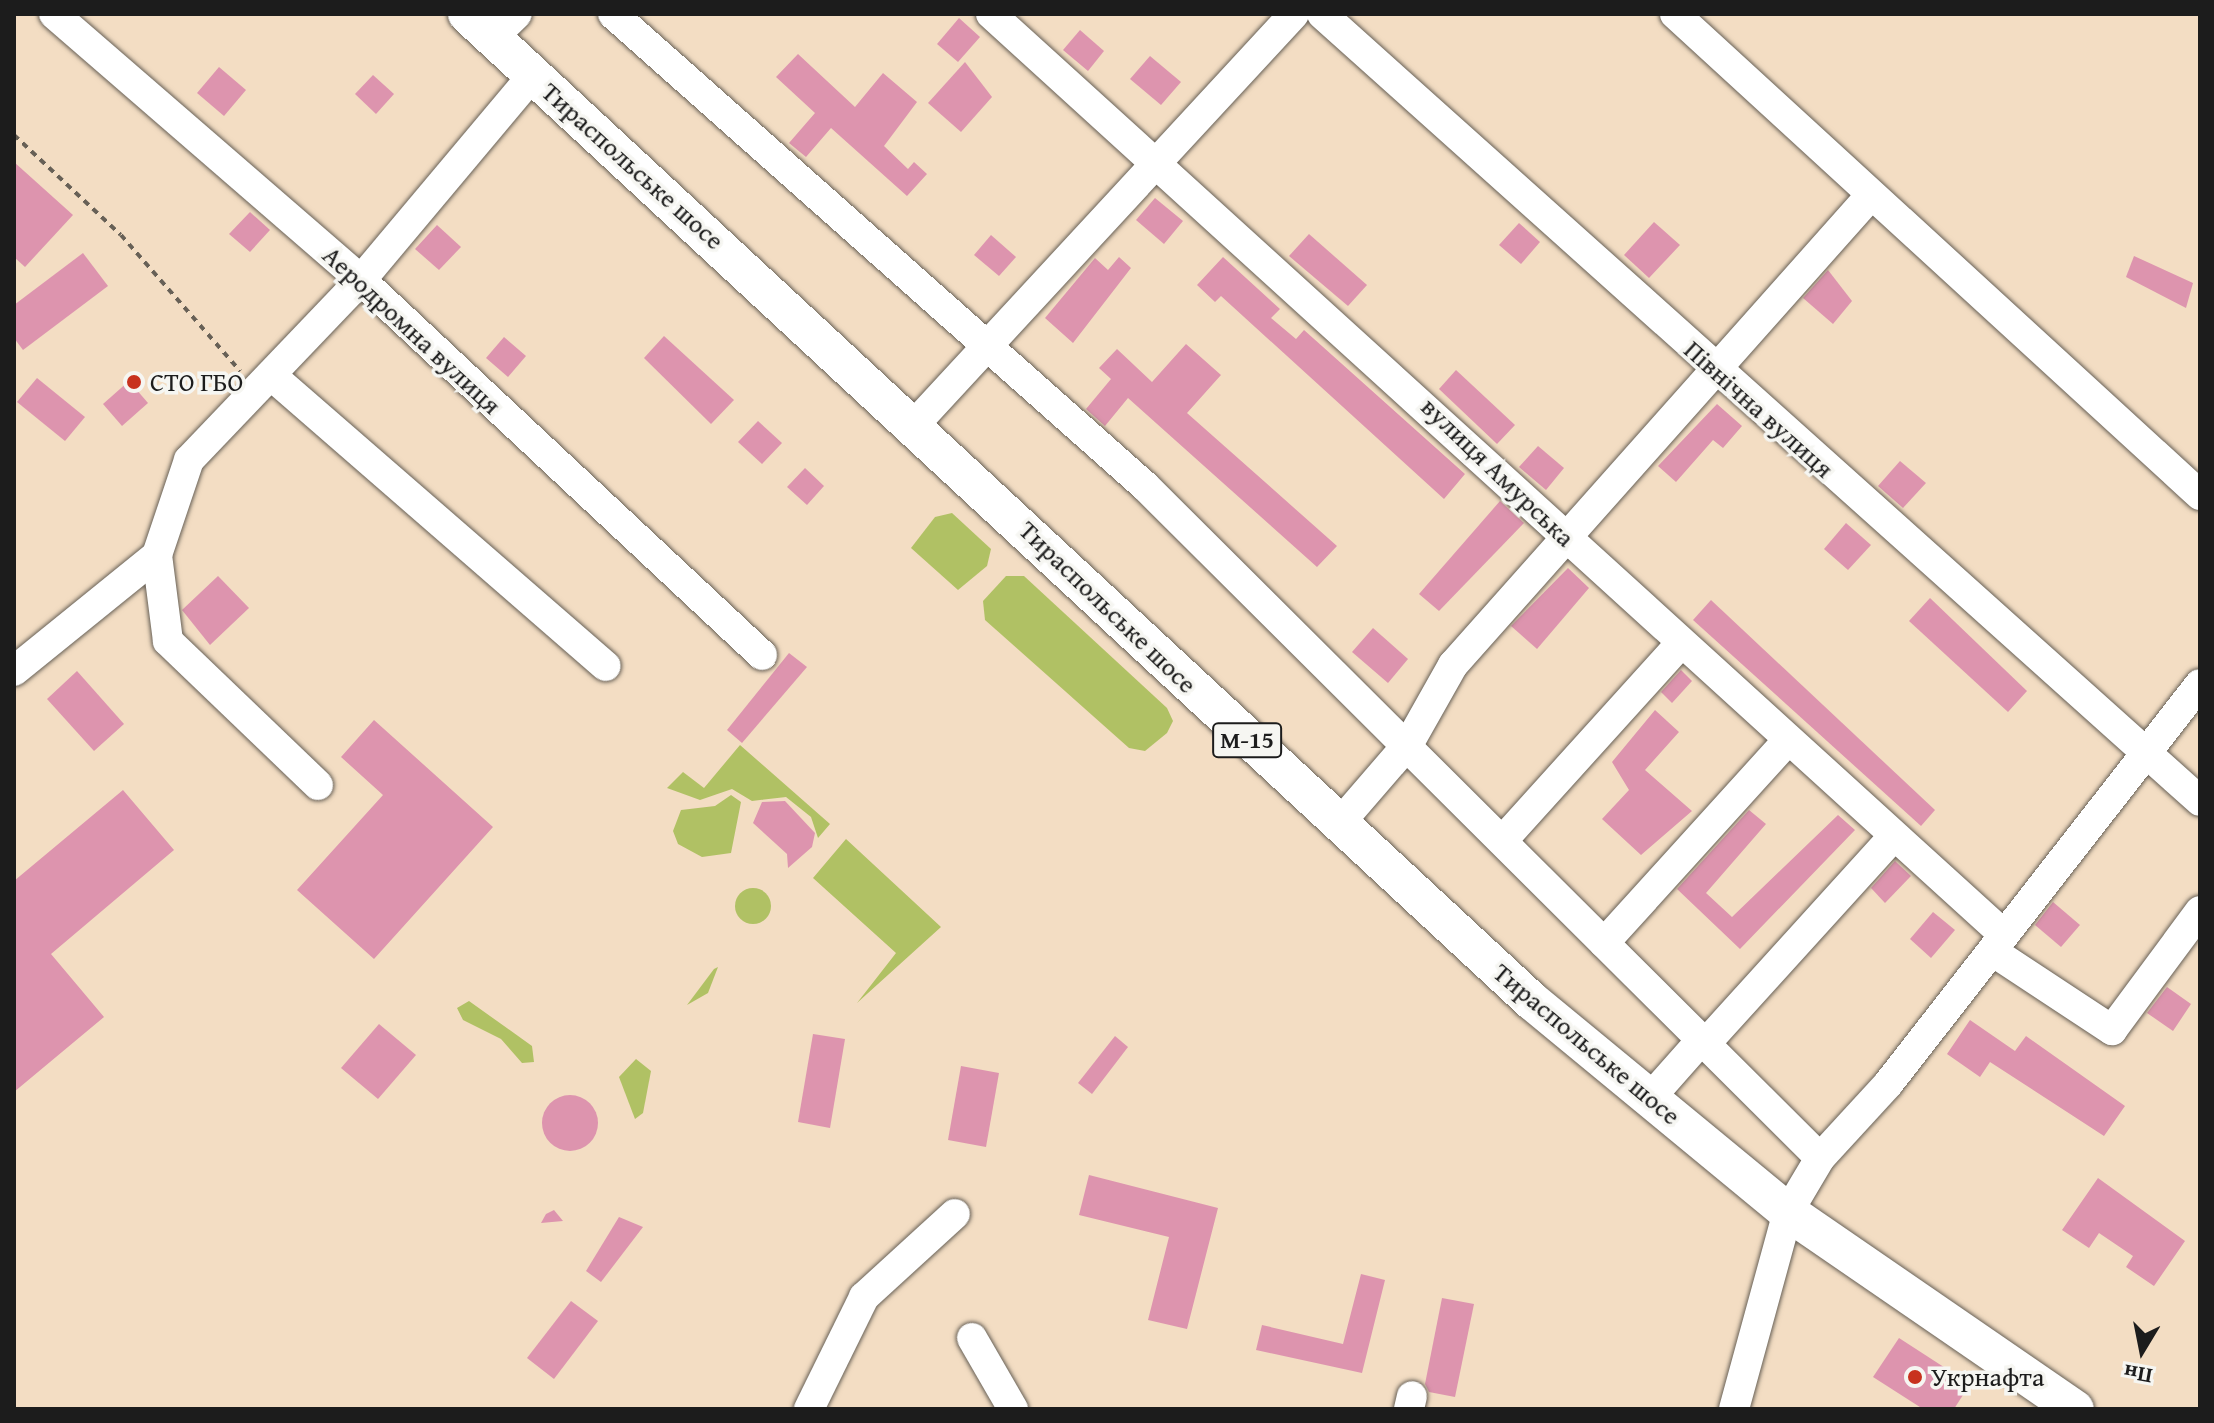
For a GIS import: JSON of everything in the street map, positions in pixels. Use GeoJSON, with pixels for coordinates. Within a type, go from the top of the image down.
{"type":"FeatureCollection","features":[{"type":"Feature","properties":{"kind":"main road","name":"Тираспольське шосе"},"geometry":{"type":"LineString","coordinates":[[492,22],[533,75],[915,424],[1339,824],[1650,1098],[1788,1212],[2075,1409]]}},
{"type":"Feature","properties":{"kind":"street","name":"Аеродромна вулиця"},"geometry":{"type":"LineString","coordinates":[[54,14],[361,280],[762,655]]}},
{"type":"Feature","properties":{"kind":"street"},"geometry":{"type":"LineString","coordinates":[[613,14],[991,348],[1409,743],[1820,1158]]}},
{"type":"Feature","properties":{"kind":"street","name":"вулиця Амурська"},"geometry":{"type":"LineString","coordinates":[[991,14],[1159,160],[1565,537],[1894,836],[1998,942],[2112,1030],[2200,911]]}},
{"type":"Feature","properties":{"kind":"street"},"geometry":{"type":"LineString","coordinates":[[915,424],[991,348],[1294,14]]}},
{"type":"Feature","properties":{"kind":"street","name":"Північна вулиця"},"geometry":{"type":"LineString","coordinates":[[1322,14],[2144,756],[2200,801]]}},
{"type":"Feature","properties":{"kind":"street"},"geometry":{"type":"LineString","coordinates":[[1675,14],[2200,495]]}},
{"type":"Feature","properties":{"kind":"street"},"geometry":{"type":"LineString","coordinates":[[318,785],[168,641],[157,555],[189,460],[266,383],[361,280],[533,75]]}},
{"type":"Feature","properties":{"kind":"street"},"geometry":{"type":"LineString","coordinates":[[1339,824],[1409,743],[1453,665],[1871,195]]}},
{"type":"Feature","properties":{"kind":"street"},"geometry":{"type":"LineString","coordinates":[[266,383],[606,666]]}},
{"type":"Feature","properties":{"kind":"street"},"geometry":{"type":"LineString","coordinates":[[14,671],[157,555]]}},
{"type":"Feature","properties":{"kind":"street"},"geometry":{"type":"LineString","coordinates":[[1503,840],[1681,643]]}},
{"type":"Feature","properties":{"kind":"street"},"geometry":{"type":"LineString","coordinates":[[1734,1409],[1788,1212],[1820,1158],[1998,942],[2200,684]]}},
{"type":"Feature","properties":{"kind":"street"},"geometry":{"type":"LineString","coordinates":[[1604,943],[1788,740]]}},
{"type":"Feature","properties":{"kind":"street"},"geometry":{"type":"LineString","coordinates":[[1650,1098],[1894,836]]}},
{"type":"Feature","properties":{"kind":"street"},"geometry":{"type":"LineString","coordinates":[[809,1409],[864,1297],[955,1214]]}},
{"type":"Feature","properties":{"kind":"street"},"geometry":{"type":"LineString","coordinates":[[972,1338],[1013,1409]]}},
{"type":"Feature","properties":{"kind":"path"},"geometry":{"type":"LineString","coordinates":[[14,135],[121,235],[266,383]]}},
{"type":"Feature","properties":{"kind":"green space"},"geometry":{"type":"Polygon","coordinates":[[[952,513],[991,549],[987,566],[958,590],[911,548],[935,517],[952,513]]]}},
{"type":"Feature","properties":{"kind":"green space"},"geometry":{"type":"Polygon","coordinates":[[[1006,576],[1024,576],[1167,708],[1173,721],[1167,733],[1145,751],[1129,748],[985,620],[983,601],[1006,576]]]}},
{"type":"Feature","properties":{"kind":"green space"},"geometry":{"type":"Polygon","coordinates":[[[740,745],[830,824],[818,838],[811,817],[786,797],[752,801],[732,789],[700,800],[667,788],[683,772],[704,788],[740,745]]]}},
{"type":"Feature","properties":{"kind":"green space"},"geometry":{"type":"Polygon","coordinates":[[[731,795],[741,802],[731,853],[702,857],[678,844],[673,831],[681,810],[715,806],[731,795]]]}},
{"type":"Feature","properties":{"kind":"green space"},"geometry":{"type":"Polygon","coordinates":[[[846,839],[941,927],[857,1003],[896,953],[813,878],[846,839]]]}},
{"type":"Feature","properties":{"kind":"green space"},"geometry":{"type":"Polygon","coordinates":[[[753,888],[765,894],[771,906],[765,918],[753,924],[741,918],[735,906],[741,894],[753,888]]]}},
{"type":"Feature","properties":{"kind":"green space"},"geometry":{"type":"Polygon","coordinates":[[[718,967],[708,993],[687,1005],[714,969],[718,967]]]}},
{"type":"Feature","properties":{"kind":"green space"},"geometry":{"type":"Polygon","coordinates":[[[469,1001],[532,1046],[534,1062],[522,1063],[501,1039],[463,1020],[457,1008],[469,1001]]]}},
{"type":"Feature","properties":{"kind":"green space"},"geometry":{"type":"Polygon","coordinates":[[[636,1059],[651,1071],[643,1113],[635,1119],[619,1077],[636,1059]]]}},
{"type":"Feature","properties":{"kind":"building"},"geometry":{"type":"Polygon","coordinates":[[[959,18],[980,37],[958,62],[937,44],[959,18]]]}},
{"type":"Feature","properties":{"kind":"building"},"geometry":{"type":"Polygon","coordinates":[[[1080,30],[1104,51],[1088,71],[1063,50],[1080,30]]]}},
{"type":"Feature","properties":{"kind":"building"},"geometry":{"type":"Polygon","coordinates":[[[798,54],[855,107],[883,73],[917,102],[884,146],[908,169],[914,162],[927,174],[907,196],[831,128],[806,157],[789,143],[815,113],[776,77],[798,54]]]}},
{"type":"Feature","properties":{"kind":"building"},"geometry":{"type":"Polygon","coordinates":[[[1150,56],[1181,82],[1161,105],[1130,79],[1150,56]]]}},
{"type":"Feature","properties":{"kind":"building"},"geometry":{"type":"Polygon","coordinates":[[[965,62],[992,97],[961,132],[928,103],[965,62]]]}},
{"type":"Feature","properties":{"kind":"building"},"geometry":{"type":"Polygon","coordinates":[[[219,67],[246,90],[224,116],[197,93],[219,67]]]}},
{"type":"Feature","properties":{"kind":"building"},"geometry":{"type":"Polygon","coordinates":[[[373,75],[394,94],[376,114],[355,94],[373,75]]]}},
{"type":"Feature","properties":{"kind":"building"},"geometry":{"type":"Polygon","coordinates":[[[14,162],[73,215],[25,267],[14,257],[14,162]]]}},
{"type":"Feature","properties":{"kind":"building"},"geometry":{"type":"Polygon","coordinates":[[[1155,198],[1183,221],[1164,244],[1136,220],[1155,198]]]}},
{"type":"Feature","properties":{"kind":"building"},"geometry":{"type":"Polygon","coordinates":[[[250,212],[270,230],[250,252],[229,234],[250,212]]]}},
{"type":"Feature","properties":{"kind":"building"},"geometry":{"type":"Polygon","coordinates":[[[1654,222],[1680,245],[1649,278],[1624,255],[1654,222]]]}},
{"type":"Feature","properties":{"kind":"building"},"geometry":{"type":"Polygon","coordinates":[[[1519,223],[1540,242],[1521,264],[1499,245],[1519,223]]]}},
{"type":"Feature","properties":{"kind":"building"},"geometry":{"type":"Polygon","coordinates":[[[437,225],[461,247],[439,270],[415,249],[437,225]]]}},
{"type":"Feature","properties":{"kind":"building"},"geometry":{"type":"Polygon","coordinates":[[[1309,234],[1367,285],[1348,306],[1289,256],[1309,234]]]}},
{"type":"Feature","properties":{"kind":"building"},"geometry":{"type":"Polygon","coordinates":[[[991,235],[1016,257],[999,276],[974,255],[991,235]]]}},
{"type":"Feature","properties":{"kind":"building"},"geometry":{"type":"Polygon","coordinates":[[[83,253],[108,286],[23,350],[14,338],[14,305],[83,253]]]}},
{"type":"Feature","properties":{"kind":"building"},"geometry":{"type":"Polygon","coordinates":[[[2134,256],[2193,283],[2186,308],[2126,277],[2134,256]]]}},
{"type":"Feature","properties":{"kind":"building"},"geometry":{"type":"Polygon","coordinates":[[[1119,257],[1131,268],[1073,343],[1045,318],[1095,258],[1108,270],[1119,257]]]}},
{"type":"Feature","properties":{"kind":"building"},"geometry":{"type":"Polygon","coordinates":[[[1223,257],[1280,309],[1271,318],[1296,339],[1304,330],[1465,474],[1444,499],[1221,296],[1215,302],[1197,285],[1223,257]]]}},
{"type":"Feature","properties":{"kind":"building"},"geometry":{"type":"Polygon","coordinates":[[[1828,270],[1852,301],[1833,324],[1803,298],[1828,270]]]}},
{"type":"Feature","properties":{"kind":"building"},"geometry":{"type":"Polygon","coordinates":[[[664,336],[734,400],[711,424],[644,358],[664,336]]]}},
{"type":"Feature","properties":{"kind":"building"},"geometry":{"type":"Polygon","coordinates":[[[504,337],[526,356],[508,377],[486,358],[504,337]]]}},
{"type":"Feature","properties":{"kind":"building"},"geometry":{"type":"Polygon","coordinates":[[[1186,344],[1221,375],[1187,413],[1337,546],[1317,567],[1128,398],[1105,426],[1086,409],[1111,379],[1099,368],[1117,349],[1152,382],[1186,344]]]}},
{"type":"Feature","properties":{"kind":"building"},"geometry":{"type":"Polygon","coordinates":[[[1456,370],[1515,425],[1497,444],[1439,389],[1456,370]]]}},
{"type":"Feature","properties":{"kind":"building"},"geometry":{"type":"Polygon","coordinates":[[[37,378],[85,417],[65,441],[17,402],[37,378]]]}},
{"type":"Feature","properties":{"kind":"building"},"geometry":{"type":"Polygon","coordinates":[[[129,381],[148,403],[122,426],[103,404],[129,381]]]}},
{"type":"Feature","properties":{"kind":"building"},"geometry":{"type":"Polygon","coordinates":[[[1717,404],[1742,426],[1723,448],[1713,440],[1676,482],[1658,466],[1717,404]]]}},
{"type":"Feature","properties":{"kind":"building"},"geometry":{"type":"Polygon","coordinates":[[[758,421],[782,443],[762,464],[738,442],[758,421]]]}},
{"type":"Feature","properties":{"kind":"building"},"geometry":{"type":"Polygon","coordinates":[[[1538,446],[1564,468],[1546,490],[1519,467],[1538,446]]]}},
{"type":"Feature","properties":{"kind":"building"},"geometry":{"type":"Polygon","coordinates":[[[1900,461],[1926,483],[1903,508],[1878,486],[1900,461]]]}},
{"type":"Feature","properties":{"kind":"building"},"geometry":{"type":"Polygon","coordinates":[[[805,468],[824,486],[807,505],[787,487],[805,468]]]}},
{"type":"Feature","properties":{"kind":"building"},"geometry":{"type":"Polygon","coordinates":[[[1500,501],[1524,523],[1439,611],[1419,594],[1500,501]]]}},
{"type":"Feature","properties":{"kind":"building"},"geometry":{"type":"Polygon","coordinates":[[[1846,523],[1871,545],[1848,570],[1824,549],[1846,523]]]}},
{"type":"Feature","properties":{"kind":"building"},"geometry":{"type":"Polygon","coordinates":[[[1568,568],[1589,588],[1537,649],[1511,626],[1568,568]]]}},
{"type":"Feature","properties":{"kind":"building"},"geometry":{"type":"Polygon","coordinates":[[[218,576],[249,608],[210,645],[182,610],[218,576]]]}},
{"type":"Feature","properties":{"kind":"building"},"geometry":{"type":"Polygon","coordinates":[[[1930,598],[2027,691],[2008,712],[1909,621],[1930,598]]]}},
{"type":"Feature","properties":{"kind":"building"},"geometry":{"type":"Polygon","coordinates":[[[1711,600],[1935,810],[1921,826],[1693,620],[1711,600]]]}},
{"type":"Feature","properties":{"kind":"building"},"geometry":{"type":"Polygon","coordinates":[[[1373,628],[1408,659],[1388,683],[1352,652],[1373,628]]]}},
{"type":"Feature","properties":{"kind":"building"},"geometry":{"type":"Polygon","coordinates":[[[789,653],[807,667],[742,743],[727,730],[789,653]]]}},
{"type":"Feature","properties":{"kind":"building"},"geometry":{"type":"Polygon","coordinates":[[[1681,670],[1692,681],[1672,703],[1661,692],[1681,670]]]}},
{"type":"Feature","properties":{"kind":"building"},"geometry":{"type":"Polygon","coordinates":[[[77,671],[124,724],[94,751],[47,699],[77,671]]]}},
{"type":"Feature","properties":{"kind":"building"},"geometry":{"type":"Polygon","coordinates":[[[1655,710],[1679,732],[1645,770],[1692,811],[1641,855],[1602,819],[1629,790],[1612,762],[1655,710]]]}},
{"type":"Feature","properties":{"kind":"building"},"geometry":{"type":"Polygon","coordinates":[[[374,720],[493,827],[374,959],[297,890],[383,795],[341,757],[374,720]]]}},
{"type":"Feature","properties":{"kind":"building"},"geometry":{"type":"Polygon","coordinates":[[[123,790],[174,850],[51,954],[104,1017],[14,1092],[14,881],[123,790]]]}},
{"type":"Feature","properties":{"kind":"building"},"geometry":{"type":"Polygon","coordinates":[[[785,801],[815,833],[812,847],[788,868],[787,854],[753,823],[762,802],[785,801]]]}},
{"type":"Feature","properties":{"kind":"building"},"geometry":{"type":"Polygon","coordinates":[[[1749,810],[1766,824],[1706,893],[1732,917],[1838,815],[1855,830],[1740,949],[1677,889],[1749,810]]]}},
{"type":"Feature","properties":{"kind":"building"},"geometry":{"type":"Polygon","coordinates":[[[1895,861],[1911,876],[1885,903],[1871,888],[1895,861]]]}},
{"type":"Feature","properties":{"kind":"building"},"geometry":{"type":"Polygon","coordinates":[[[2053,902],[2080,925],[2061,947],[2035,925],[2053,902]]]}},
{"type":"Feature","properties":{"kind":"building"},"geometry":{"type":"Polygon","coordinates":[[[1933,912],[1955,930],[1931,958],[1910,939],[1933,912]]]}},
{"type":"Feature","properties":{"kind":"building"},"geometry":{"type":"Polygon","coordinates":[[[2167,987],[2191,1004],[2173,1031],[2147,1013],[2167,987]]]}},
{"type":"Feature","properties":{"kind":"building"},"geometry":{"type":"Polygon","coordinates":[[[1970,1020],[2015,1051],[2026,1036],[2125,1106],[2104,1136],[1990,1062],[1980,1077],[1947,1054],[1970,1020]]]}},
{"type":"Feature","properties":{"kind":"building"},"geometry":{"type":"Polygon","coordinates":[[[379,1024],[416,1055],[378,1099],[341,1068],[379,1024]]]}},
{"type":"Feature","properties":{"kind":"building"},"geometry":{"type":"Polygon","coordinates":[[[813,1034],[845,1039],[830,1128],[798,1122],[813,1034]]]}},
{"type":"Feature","properties":{"kind":"building"},"geometry":{"type":"Polygon","coordinates":[[[1115,1036],[1128,1047],[1092,1094],[1078,1083],[1115,1036]]]}},
{"type":"Feature","properties":{"kind":"building"},"geometry":{"type":"Polygon","coordinates":[[[961,1066],[999,1073],[986,1147],[948,1140],[961,1066]]]}},
{"type":"Feature","properties":{"kind":"building"},"geometry":{"type":"Polygon","coordinates":[[[570,1095],[590,1103],[598,1123],[590,1143],[570,1151],[550,1143],[542,1123],[550,1103],[570,1095]]]}},
{"type":"Feature","properties":{"kind":"building"},"geometry":{"type":"Polygon","coordinates":[[[1089,1175],[1218,1208],[1187,1329],[1148,1320],[1169,1237],[1079,1215],[1089,1175]]]}},
{"type":"Feature","properties":{"kind":"building"},"geometry":{"type":"Polygon","coordinates":[[[2098,1178],[2185,1241],[2154,1286],[2126,1267],[2133,1256],[2099,1233],[2089,1248],[2062,1230],[2098,1178]]]}},
{"type":"Feature","properties":{"kind":"building"},"geometry":{"type":"Polygon","coordinates":[[[554,1210],[563,1221],[541,1223],[546,1214],[554,1210]]]}},
{"type":"Feature","properties":{"kind":"building"},"geometry":{"type":"Polygon","coordinates":[[[619,1217],[643,1227],[601,1282],[586,1271],[619,1217]]]}},
{"type":"Feature","properties":{"kind":"building"},"geometry":{"type":"Polygon","coordinates":[[[1361,1274],[1385,1280],[1362,1373],[1256,1350],[1262,1325],[1343,1344],[1361,1274]]]}},
{"type":"Feature","properties":{"kind":"building"},"geometry":{"type":"Polygon","coordinates":[[[1442,1298],[1474,1304],[1455,1397],[1429,1392],[1425,1384],[1442,1298]]]}},
{"type":"Feature","properties":{"kind":"building"},"geometry":{"type":"Polygon","coordinates":[[[571,1301],[598,1321],[554,1379],[527,1358],[571,1301]]]}},
{"type":"Feature","properties":{"kind":"building"},"geometry":{"type":"Polygon","coordinates":[[[1899,1338],[1970,1384],[1954,1409],[1923,1409],[1873,1377],[1899,1338]]]}},
{"type":"Feature","properties":{"kind":"place","name":"СТО ГБО"},"geometry":{"type":"Point","coordinates":[134,382]}},
{"type":"Feature","properties":{"kind":"place","name":"Укрнафта"},"geometry":{"type":"Point","coordinates":[1915,1377]}}]}
